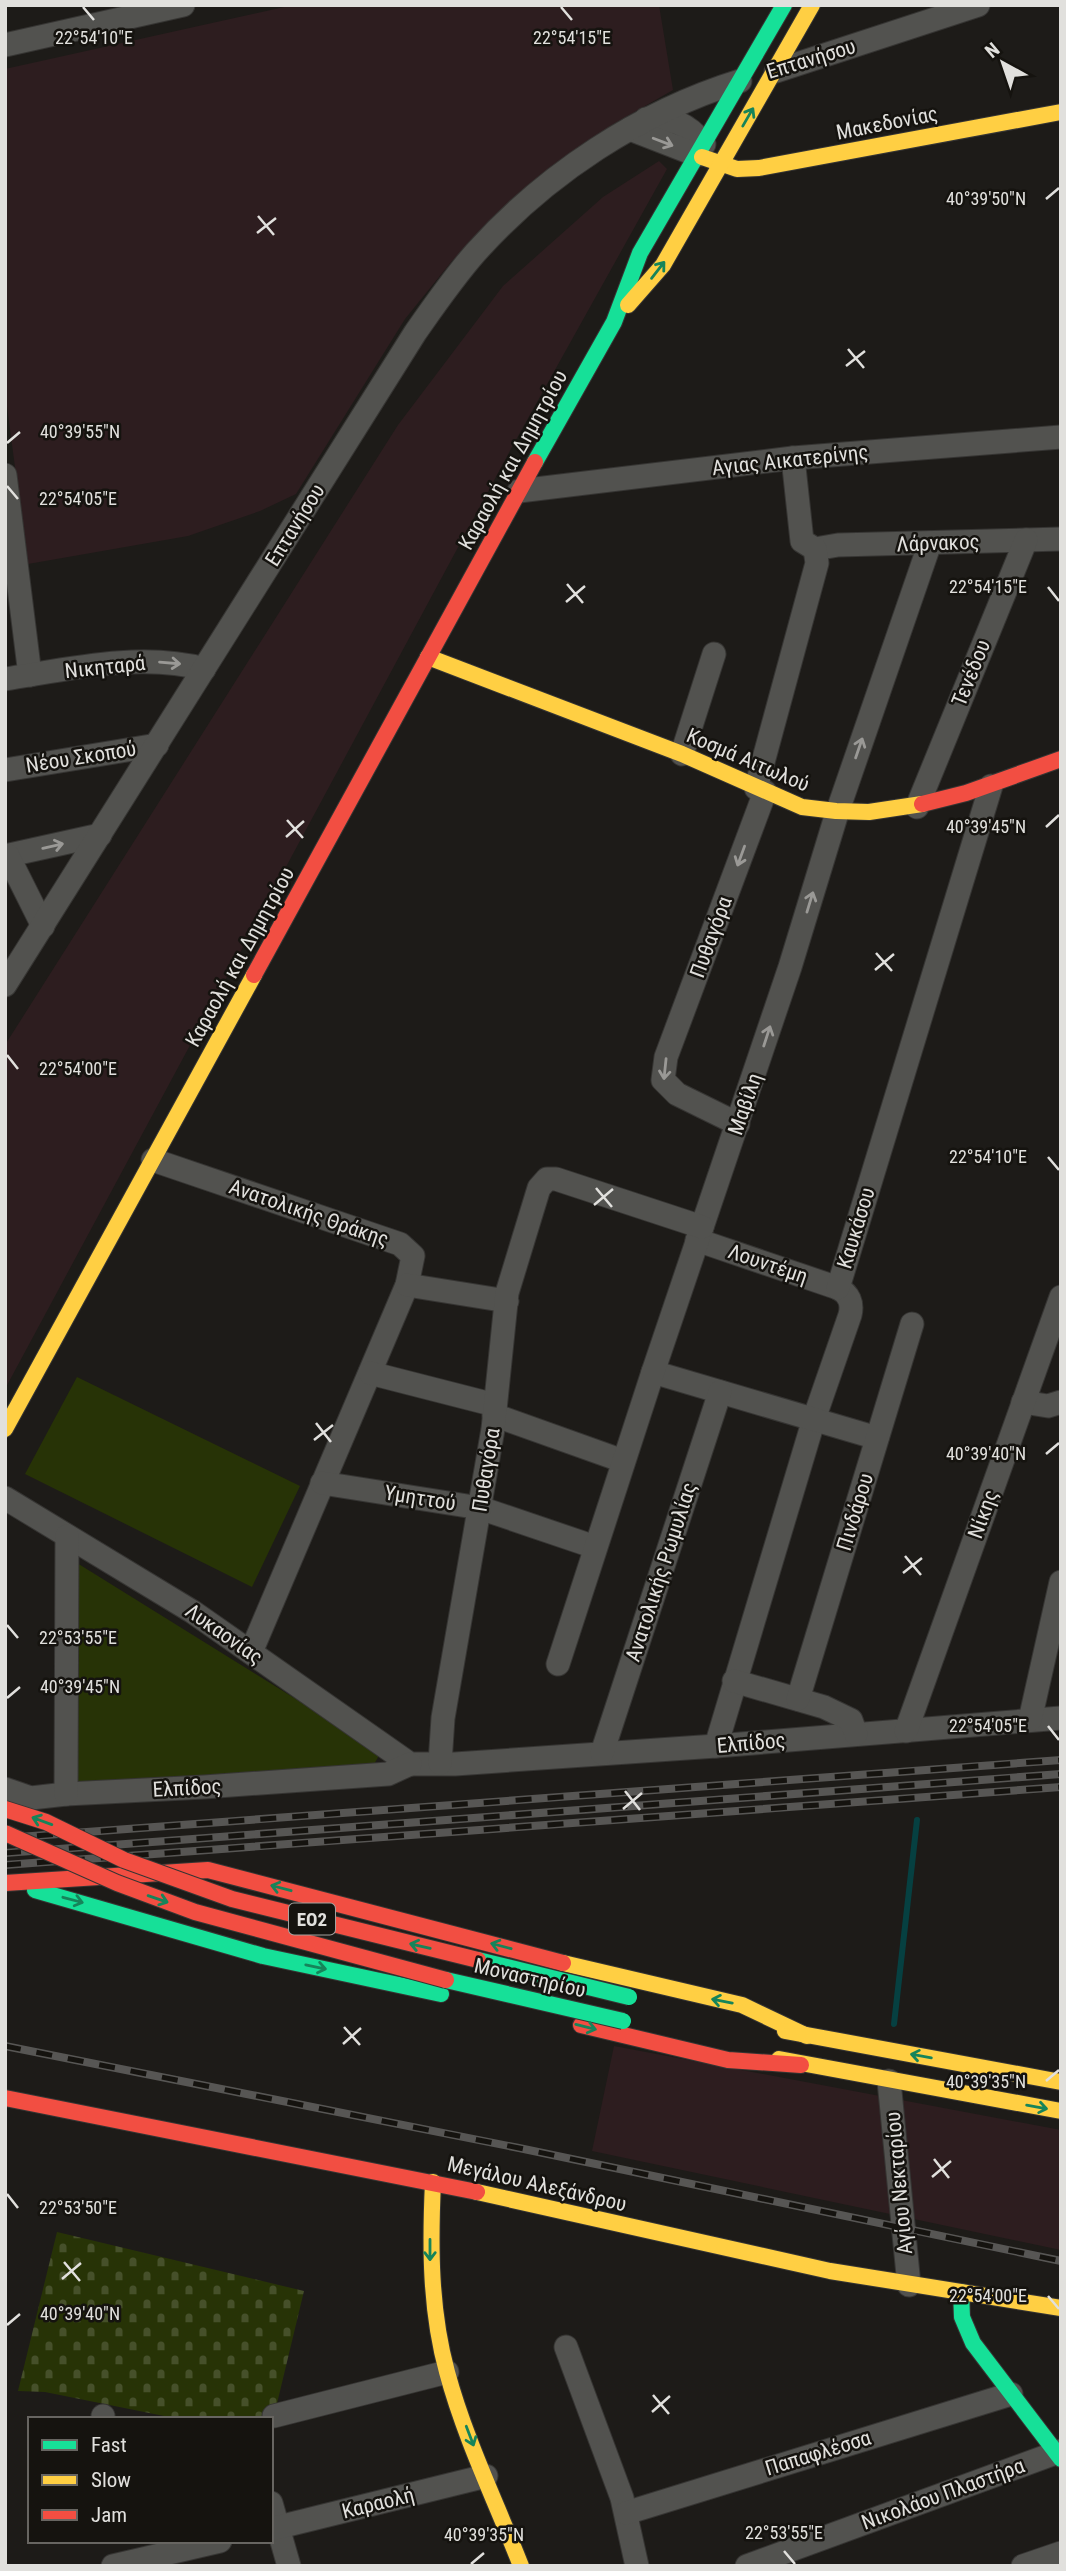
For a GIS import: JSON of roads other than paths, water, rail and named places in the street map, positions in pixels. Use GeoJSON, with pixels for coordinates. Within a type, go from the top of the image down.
{"type":"FeatureCollection","features":[{"type":"Feature","properties":{"kind":"main road","name":"Καραολή και Δημητρίου"},"geometry":{"type":"LineString","coordinates":[[5,1429],[614,322],[640,253],[784,5]]}},
{"type":"Feature","properties":{"kind":"main road","name":"Καραολή και Δημητρίου"},"geometry":{"type":"LineString","coordinates":[[614,322],[663,265],[812,5]]}},
{"type":"Feature","properties":{"kind":"main road","name":"Επτανήσου"},"geometry":{"type":"LineString","coordinates":[[740,81],[776,71]]}},
{"type":"Feature","properties":{"kind":"main road","name":"Μακεδονίας"},"geometry":{"type":"LineString","coordinates":[[721,164],[737,169],[759,168],[1061,112]]}},
{"type":"Feature","properties":{"kind":"main road"},"geometry":{"type":"LineString","coordinates":[[701,149],[721,164]]}},
{"type":"Feature","properties":{"kind":"main road","name":"Κοσμά Αιτωλού"},"geometry":{"type":"LineString","coordinates":[[428,657],[682,754],[802,807],[837,813],[917,807],[991,786],[1061,760]]}},
{"type":"Feature","properties":{"kind":"main road","name":"Μοναστηρίου"},"geometry":{"type":"LineString","coordinates":[[5,1809],[46,1822],[124,1860],[232,1899],[635,1998]]}},
{"type":"Feature","properties":{"kind":"main road","name":"Μοναστηρίου"},"geometry":{"type":"LineString","coordinates":[[5,1833],[144,1894],[209,1916],[456,1983],[801,2065],[1061,2111]]}},
{"type":"Feature","properties":{"kind":"main road"},"geometry":{"type":"LineString","coordinates":[[6,1882],[208,1870],[634,1981],[742,2005],[807,2036]]}},
{"type":"Feature","properties":{"kind":"main road"},"geometry":{"type":"LineString","coordinates":[[6,1882],[111,1910],[263,1956],[728,2060],[801,2065]]}},
{"type":"Feature","properties":{"kind":"main road"},"geometry":{"type":"LineString","coordinates":[[743,2022],[1061,2082]]}},
{"type":"Feature","properties":{"kind":"main road","name":"Μεγάλου Αλεξάνδρου"},"geometry":{"type":"LineString","coordinates":[[5,2098],[433,2182],[787,2262],[909,2285],[1061,2308]]}},
{"type":"Feature","properties":{"kind":"main road"},"geometry":{"type":"LineString","coordinates":[[433,2182],[431,2281],[447,2372],[521,2566]]}},
{"type":"Feature","properties":{"kind":"main road"},"geometry":{"type":"LineString","coordinates":[[961,2292],[962,2317],[968,2335],[1059,2455]]}},
{"type":"Feature","properties":{"kind":"street"},"geometry":{"type":"LineString","coordinates":[[5,45],[183,5]]}},
{"type":"Feature","properties":{"kind":"street","name":"Επτανήσου"},"geometry":{"type":"LineString","coordinates":[[776,71],[978,5]]}},
{"type":"Feature","properties":{"kind":"street","name":"Επτανήσου"},"geometry":{"type":"LineString","coordinates":[[5,985],[415,333],[455,277],[522,207],[565,172],[638,124],[692,97],[740,81]]}},
{"type":"Feature","properties":{"kind":"street"},"geometry":{"type":"LineString","coordinates":[[638,124],[671,120],[684,125],[701,149]]}},
{"type":"Feature","properties":{"kind":"street","name":"Αγιας Αικατερίνης"},"geometry":{"type":"LineString","coordinates":[[519,491],[793,458],[1061,437]]}},
{"type":"Feature","properties":{"kind":"street"},"geometry":{"type":"LineString","coordinates":[[793,458],[802,541],[815,549]]}},
{"type":"Feature","properties":{"kind":"street"},"geometry":{"type":"LineString","coordinates":[[5,475],[10,546],[30,675]]}},
{"type":"Feature","properties":{"kind":"street","name":"Λάρνακος"},"geometry":{"type":"LineString","coordinates":[[815,549],[838,545],[1061,539]]}},
{"type":"Feature","properties":{"kind":"street","name":"Τενέδου"},"geometry":{"type":"LineString","coordinates":[[917,807],[1026,540]]}},
{"type":"Feature","properties":{"kind":"street","name":"Μαβίλη"},"geometry":{"type":"LineString","coordinates":[[558,1664],[623,1461],[790,967],[837,813],[930,543]]}},
{"type":"Feature","properties":{"kind":"street","name":"Πυθαγόρα"},"geometry":{"type":"LineString","coordinates":[[738,1124],[677,1094],[663,1080],[666,1057],[760,790],[817,563],[815,549]]}},
{"type":"Feature","properties":{"kind":"street"},"geometry":{"type":"LineString","coordinates":[[682,754],[714,654]]}},
{"type":"Feature","properties":{"kind":"street","name":"Νικηταρά"},"geometry":{"type":"LineString","coordinates":[[5,679],[131,662],[187,664],[204,669]]}},
{"type":"Feature","properties":{"kind":"street","name":"Νέου Σκοπού"},"geometry":{"type":"LineString","coordinates":[[5,770],[158,745]]}},
{"type":"Feature","properties":{"kind":"street","name":"Καυκάσου"},"geometry":{"type":"LineString","coordinates":[[716,1746],[814,1419],[851,1311],[848,1294],[838,1288],[991,786]]}},
{"type":"Feature","properties":{"kind":"street"},"geometry":{"type":"LineString","coordinates":[[43,926],[6,856],[100,835]]}},
{"type":"Feature","properties":{"kind":"street","name":"Ανατολικής Θράκης"},"geometry":{"type":"LineString","coordinates":[[153,1160],[400,1244],[412,1256],[407,1285],[251,1652]]}},
{"type":"Feature","properties":{"kind":"street","name":"Λουντέμη"},"geometry":{"type":"LineString","coordinates":[[544,1181],[551,1178],[570,1182],[838,1288]]}},
{"type":"Feature","properties":{"kind":"street","name":"Πυθαγόρα"},"geometry":{"type":"LineString","coordinates":[[440,1763],[443,1718],[480,1508],[512,1273],[538,1191],[544,1181]]}},
{"type":"Feature","properties":{"kind":"street"},"geometry":{"type":"LineString","coordinates":[[407,1285],[507,1301]]}},
{"type":"Feature","properties":{"kind":"street","name":"Νίκης"},"geometry":{"type":"LineString","coordinates":[[906,1731],[1061,1297]]}},
{"type":"Feature","properties":{"kind":"street","name":"Πινδάρου"},"geometry":{"type":"LineString","coordinates":[[798,1699],[912,1324]]}},
{"type":"Feature","properties":{"kind":"street"},"geometry":{"type":"LineString","coordinates":[[653,1372],[877,1438]]}},
{"type":"Feature","properties":{"kind":"street"},"geometry":{"type":"LineString","coordinates":[[370,1373],[494,1410],[623,1461]]}},
{"type":"Feature","properties":{"kind":"street","name":"Ανατολικής Ρωμυλίας"},"geometry":{"type":"LineString","coordinates":[[602,1753],[720,1392]]}},
{"type":"Feature","properties":{"kind":"street"},"geometry":{"type":"LineString","coordinates":[[1023,1402],[1048,1406],[1061,1402]]}},
{"type":"Feature","properties":{"kind":"street","name":"Υμηττού"},"geometry":{"type":"LineString","coordinates":[[322,1483],[480,1508],[596,1547]]}},
{"type":"Feature","properties":{"kind":"street","name":"Λυκαονίας"},"geometry":{"type":"LineString","coordinates":[[5,1499],[193,1612],[410,1764]]}},
{"type":"Feature","properties":{"kind":"street"},"geometry":{"type":"LineString","coordinates":[[66,1794],[67,1536]]}},
{"type":"Feature","properties":{"kind":"street"},"geometry":{"type":"LineString","coordinates":[[1030,1720],[1061,1582]]}},
{"type":"Feature","properties":{"kind":"street"},"geometry":{"type":"LineString","coordinates":[[734,1681],[824,1707],[851,1720],[856,1734]]}},
{"type":"Feature","properties":{"kind":"street","name":"Ελπίδος"},"geometry":{"type":"LineString","coordinates":[[440,1763],[716,1746],[1061,1718]]}},
{"type":"Feature","properties":{"kind":"street"},"geometry":{"type":"LineString","coordinates":[[410,1764],[440,1763]]}},
{"type":"Feature","properties":{"kind":"street","name":"Ελπίδος"},"geometry":{"type":"LineString","coordinates":[[5,1789],[31,1798],[388,1774],[410,1764]]}},
{"type":"Feature","properties":{"kind":"street","name":"Αγίου Νεκταρίου"},"geometry":{"type":"LineString","coordinates":[[889,2081],[909,2285]]}},
{"type":"Feature","properties":{"kind":"street"},"geometry":{"type":"LineString","coordinates":[[566,2347],[617,2481],[637,2566]]}},
{"type":"Feature","properties":{"kind":"street"},"geometry":{"type":"LineString","coordinates":[[274,2416],[447,2372]]}},
{"type":"Feature","properties":{"kind":"street","name":"Παπαφλέσσα"},"geometry":{"type":"LineString","coordinates":[[626,2513],[1011,2394]]}},
{"type":"Feature","properties":{"kind":"street","name":"Νικολάου Πλαστήρα"},"geometry":{"type":"LineString","coordinates":[[747,2566],[1059,2455]]}},
{"type":"Feature","properties":{"kind":"street","name":"Καραολή"},"geometry":{"type":"LineString","coordinates":[[275,2528],[486,2476]]}},
{"type":"Feature","properties":{"kind":"street"},"geometry":{"type":"LineString","coordinates":[[275,2528],[289,2566]]}},
{"type":"Feature","properties":{"kind":"street"},"geometry":{"type":"LineString","coordinates":[[113,2566],[134,2551],[203,2543]]}},
{"type":"Feature","properties":{"kind":"street"},"geometry":{"type":"LineString","coordinates":[[1023,2566],[1061,2553]]}},
{"type":"Feature","properties":{"kind":"waterway"},"geometry":{"type":"LineString","coordinates":[[894,2024],[917,1820]]}},
{"type":"Feature","properties":{"kind":"railway"},"geometry":{"type":"LineString","coordinates":[[5,1838],[1061,1760]]}},
{"type":"Feature","properties":{"kind":"railway"},"geometry":{"type":"LineString","coordinates":[[5,1853],[1061,1774]]}},
{"type":"Feature","properties":{"kind":"railway"},"geometry":{"type":"LineString","coordinates":[[5,1865],[1061,1787]]}},
{"type":"Feature","properties":{"kind":"railway"},"geometry":{"type":"LineString","coordinates":[[5,2046],[519,2148],[1061,2261]]}}]}
